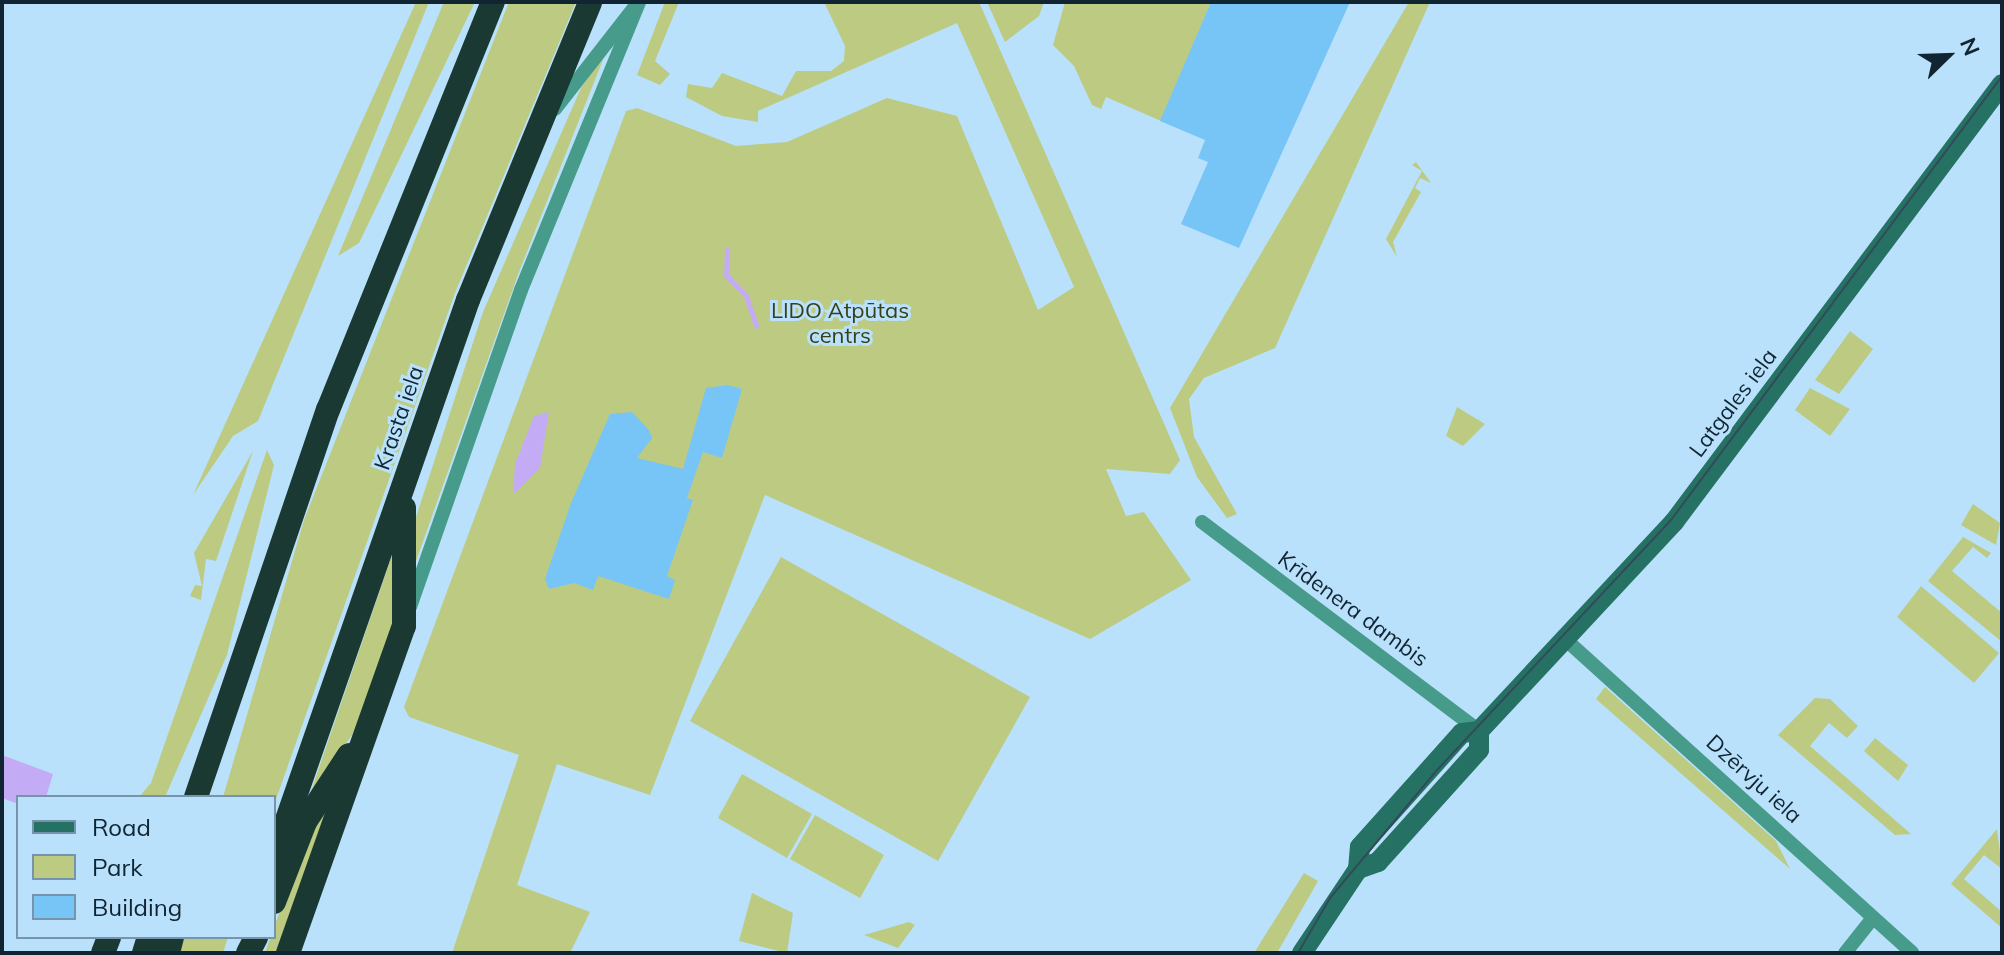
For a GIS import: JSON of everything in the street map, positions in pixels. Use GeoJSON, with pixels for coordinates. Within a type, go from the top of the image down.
{"type":"FeatureCollection","features":[{"type":"Feature","properties":{"kind":"highway"},"geometry":{"type":"LineString","coordinates":[[197,795],[328,410],[493,2]]}},
{"type":"Feature","properties":{"kind":"highway","name":"Krasta iela"},"geometry":{"type":"LineString","coordinates":[[276,851],[406,478],[532,143],[590,2]]}},
{"type":"Feature","properties":{"kind":"highway"},"geometry":{"type":"LineString","coordinates":[[288,953],[404,626],[406,478]]}},
{"type":"Feature","properties":{"kind":"highway"},"geometry":{"type":"LineString","coordinates":[[178,795],[227,703]]}},
{"type":"Feature","properties":{"kind":"highway"},"geometry":{"type":"LineString","coordinates":[[205,795],[227,703]]}},
{"type":"Feature","properties":{"kind":"highway"},"geometry":{"type":"LineString","coordinates":[[276,897],[305,822],[371,720]]}},
{"type":"Feature","properties":{"kind":"street"},"geometry":{"type":"LineString","coordinates":[[532,143],[594,51],[639,2]]}},
{"type":"Feature","properties":{"kind":"street"},"geometry":{"type":"LineString","coordinates":[[404,626],[521,290],[639,2]]}},
{"type":"Feature","properties":{"kind":"street","name":"Latgales iela"},"geometry":{"type":"LineString","coordinates":[[1302,953],[1358,869],[1378,862],[1479,750],[1479,731],[1674,522],[2002,84]]}},
{"type":"Feature","properties":{"kind":"street","name":"Krīdenera dambis"},"geometry":{"type":"LineString","coordinates":[[1202,522],[1479,731]]}},
{"type":"Feature","properties":{"kind":"street","name":"Dzērvju iela"},"geometry":{"type":"LineString","coordinates":[[1565,639],[1912,953]]}},
{"type":"Feature","properties":{"kind":"street"},"geometry":{"type":"LineString","coordinates":[[1845,953],[1872,919]]}},
{"type":"Feature","properties":{"kind":"green space"},"geometry":{"type":"Polygon","coordinates":[[[416,2],[429,2],[258,421],[233,436],[193,495],[416,2]]]}},
{"type":"Feature","properties":{"kind":"green space"},"geometry":{"type":"Polygon","coordinates":[[[444,2],[475,2],[359,243],[338,256],[444,2]]]}},
{"type":"Feature","properties":{"kind":"green space"},"geometry":{"type":"Polygon","coordinates":[[[509,2],[576,2],[455,293],[276,799],[276,795],[224,795],[304,520],[509,2]]]}},
{"type":"Feature","properties":{"kind":"green space"},"geometry":{"type":"Polygon","coordinates":[[[665,2],[679,2],[655,61],[670,74],[660,85],[637,75],[665,2]]]}},
{"type":"Feature","properties":{"kind":"green space","name":"LIDO Atpūtas centrs"},"geometry":{"type":"Polygon","coordinates":[[[824,2],[979,2],[1180,460],[1170,474],[1106,469],[1126,516],[1144,512],[1191,580],[1090,639],[765,495],[650,795],[557,764],[517,885],[590,912],[570,953],[452,953],[519,755],[409,717],[404,707],[626,111],[637,108],[736,146],[787,142],[887,98],[957,116],[1038,310],[1074,287],[957,23],[758,111],[758,122],[722,116],[686,97],[688,84],[712,88],[722,73],[782,96],[796,71],[831,71],[844,61],[845,46],[824,2]]]}},
{"type":"Feature","properties":{"kind":"green space"},"geometry":{"type":"Polygon","coordinates":[[[987,2],[1044,2],[1039,16],[1005,42],[987,2]]]}},
{"type":"Feature","properties":{"kind":"green space"},"geometry":{"type":"Polygon","coordinates":[[[1065,2],[1211,2],[1161,121],[1106,97],[1101,109],[1092,105],[1074,66],[1053,45],[1065,2]]]}},
{"type":"Feature","properties":{"kind":"green space"},"geometry":{"type":"Polygon","coordinates":[[[1409,2],[1430,2],[1275,348],[1204,378],[1189,399],[1194,437],[1237,514],[1227,518],[1197,477],[1170,408],[1409,2]]]}},
{"type":"Feature","properties":{"kind":"green space"},"geometry":{"type":"Polygon","coordinates":[[[606,52],[519,272],[415,564],[415,520],[483,312],[581,88],[606,52]]]}},
{"type":"Feature","properties":{"kind":"green space"},"geometry":{"type":"Polygon","coordinates":[[[1416,162],[1431,183],[1420,178],[1415,188],[1421,192],[1393,242],[1397,257],[1386,239],[1422,171],[1412,165],[1416,162]]]}},
{"type":"Feature","properties":{"kind":"green space"},"geometry":{"type":"Polygon","coordinates":[[[1850,331],[1873,349],[1839,394],[1815,380],[1850,331]]]}},
{"type":"Feature","properties":{"kind":"green space"},"geometry":{"type":"Polygon","coordinates":[[[1810,388],[1850,409],[1830,436],[1795,410],[1810,388]]]}},
{"type":"Feature","properties":{"kind":"green space"},"geometry":{"type":"Polygon","coordinates":[[[1457,407],[1485,424],[1463,446],[1446,436],[1457,407]]]}},
{"type":"Feature","properties":{"kind":"green space"},"geometry":{"type":"Polygon","coordinates":[[[267,450],[274,465],[227,655],[166,795],[141,795],[151,783],[267,450]]]}},
{"type":"Feature","properties":{"kind":"green space"},"geometry":{"type":"Polygon","coordinates":[[[253,451],[216,561],[206,559],[201,600],[190,596],[195,585],[202,586],[194,553],[253,451]]]}},
{"type":"Feature","properties":{"kind":"green space"},"geometry":{"type":"Polygon","coordinates":[[[1973,504],[2000,523],[1996,545],[1961,525],[1973,504]]]}},
{"type":"Feature","properties":{"kind":"green space"},"geometry":{"type":"Polygon","coordinates":[[[1963,537],[1991,553],[1987,558],[1973,547],[1952,571],[2002,613],[2002,642],[1928,581],[1963,537]]]}},
{"type":"Feature","properties":{"kind":"green space"},"geometry":{"type":"Polygon","coordinates":[[[392,555],[396,616],[356,729],[308,800],[392,555]]]}},
{"type":"Feature","properties":{"kind":"green space"},"geometry":{"type":"Polygon","coordinates":[[[781,557],[1030,697],[938,861],[690,721],[781,557]]]}},
{"type":"Feature","properties":{"kind":"green space"},"geometry":{"type":"Polygon","coordinates":[[[1921,586],[1999,653],[1974,683],[1897,617],[1921,586]]]}},
{"type":"Feature","properties":{"kind":"green space"},"geometry":{"type":"Polygon","coordinates":[[[1605,687],[1776,841],[1790,869],[1596,699],[1605,687]]]}},
{"type":"Feature","properties":{"kind":"green space"},"geometry":{"type":"Polygon","coordinates":[[[1815,698],[1830,699],[1858,726],[1847,738],[1829,723],[1810,746],[1911,834],[1895,835],[1778,735],[1815,698]]]}},
{"type":"Feature","properties":{"kind":"green space"},"geometry":{"type":"Polygon","coordinates":[[[1875,738],[1908,765],[1898,781],[1864,751],[1875,738]]]}},
{"type":"Feature","properties":{"kind":"green space"},"geometry":{"type":"Polygon","coordinates":[[[742,774],[812,814],[787,858],[718,818],[742,774]]]}},
{"type":"Feature","properties":{"kind":"green space"},"geometry":{"type":"Polygon","coordinates":[[[333,792],[278,953],[265,953],[270,939],[276,939],[276,922],[296,865],[333,792]]]}},
{"type":"Feature","properties":{"kind":"green space"},"geometry":{"type":"Polygon","coordinates":[[[815,815],[884,855],[860,898],[790,859],[815,815]]]}},
{"type":"Feature","properties":{"kind":"green space"},"geometry":{"type":"Polygon","coordinates":[[[1997,829],[2002,869],[1984,855],[1964,879],[2002,912],[2002,928],[1951,884],[1997,829]]]}},
{"type":"Feature","properties":{"kind":"green space"},"geometry":{"type":"Polygon","coordinates":[[[1304,873],[1318,881],[1277,953],[1254,953],[1304,873]]]}},
{"type":"Feature","properties":{"kind":"green space"},"geometry":{"type":"Polygon","coordinates":[[[752,893],[793,913],[787,953],[739,941],[752,893]]]}},
{"type":"Feature","properties":{"kind":"green space"},"geometry":{"type":"Polygon","coordinates":[[[909,922],[915,925],[898,948],[864,935],[909,922]]]}},
{"type":"Feature","properties":{"kind":"green space"},"geometry":{"type":"Polygon","coordinates":[[[183,939],[227,939],[223,953],[178,953],[183,939]]]}},
{"type":"Feature","properties":{"kind":"shaded area"},"geometry":{"type":"Polygon","coordinates":[[[549,412],[540,468],[513,495],[515,464],[534,416],[549,412]]]}},
{"type":"Feature","properties":{"kind":"shaded area"},"geometry":{"type":"Polygon","coordinates":[[[2,755],[53,774],[47,795],[16,795],[16,803],[2,798],[2,755]]]}},
{"type":"Feature","properties":{"kind":"building"},"geometry":{"type":"Polygon","coordinates":[[[1211,2],[1350,2],[1239,248],[1181,224],[1208,162],[1198,158],[1205,140],[1160,121],[1211,2]]]}},
{"type":"Feature","properties":{"kind":"building"},"geometry":{"type":"Polygon","coordinates":[[[728,385],[742,389],[722,458],[703,452],[687,498],[693,500],[667,576],[675,580],[669,599],[598,576],[593,590],[574,583],[549,589],[545,579],[571,503],[610,414],[632,412],[649,430],[652,438],[637,458],[683,469],[706,388],[728,385]]]}},
{"type":"Feature","properties":{"kind":"waterway"},"geometry":{"type":"LineString","coordinates":[[727,249],[726,275],[746,296],[756,325]]}},
{"type":"Feature","properties":{"kind":"tram line"},"geometry":{"type":"LineString","coordinates":[[1298,953],[1330,898],[1438,769],[1671,520],[2002,76]]}}]}
